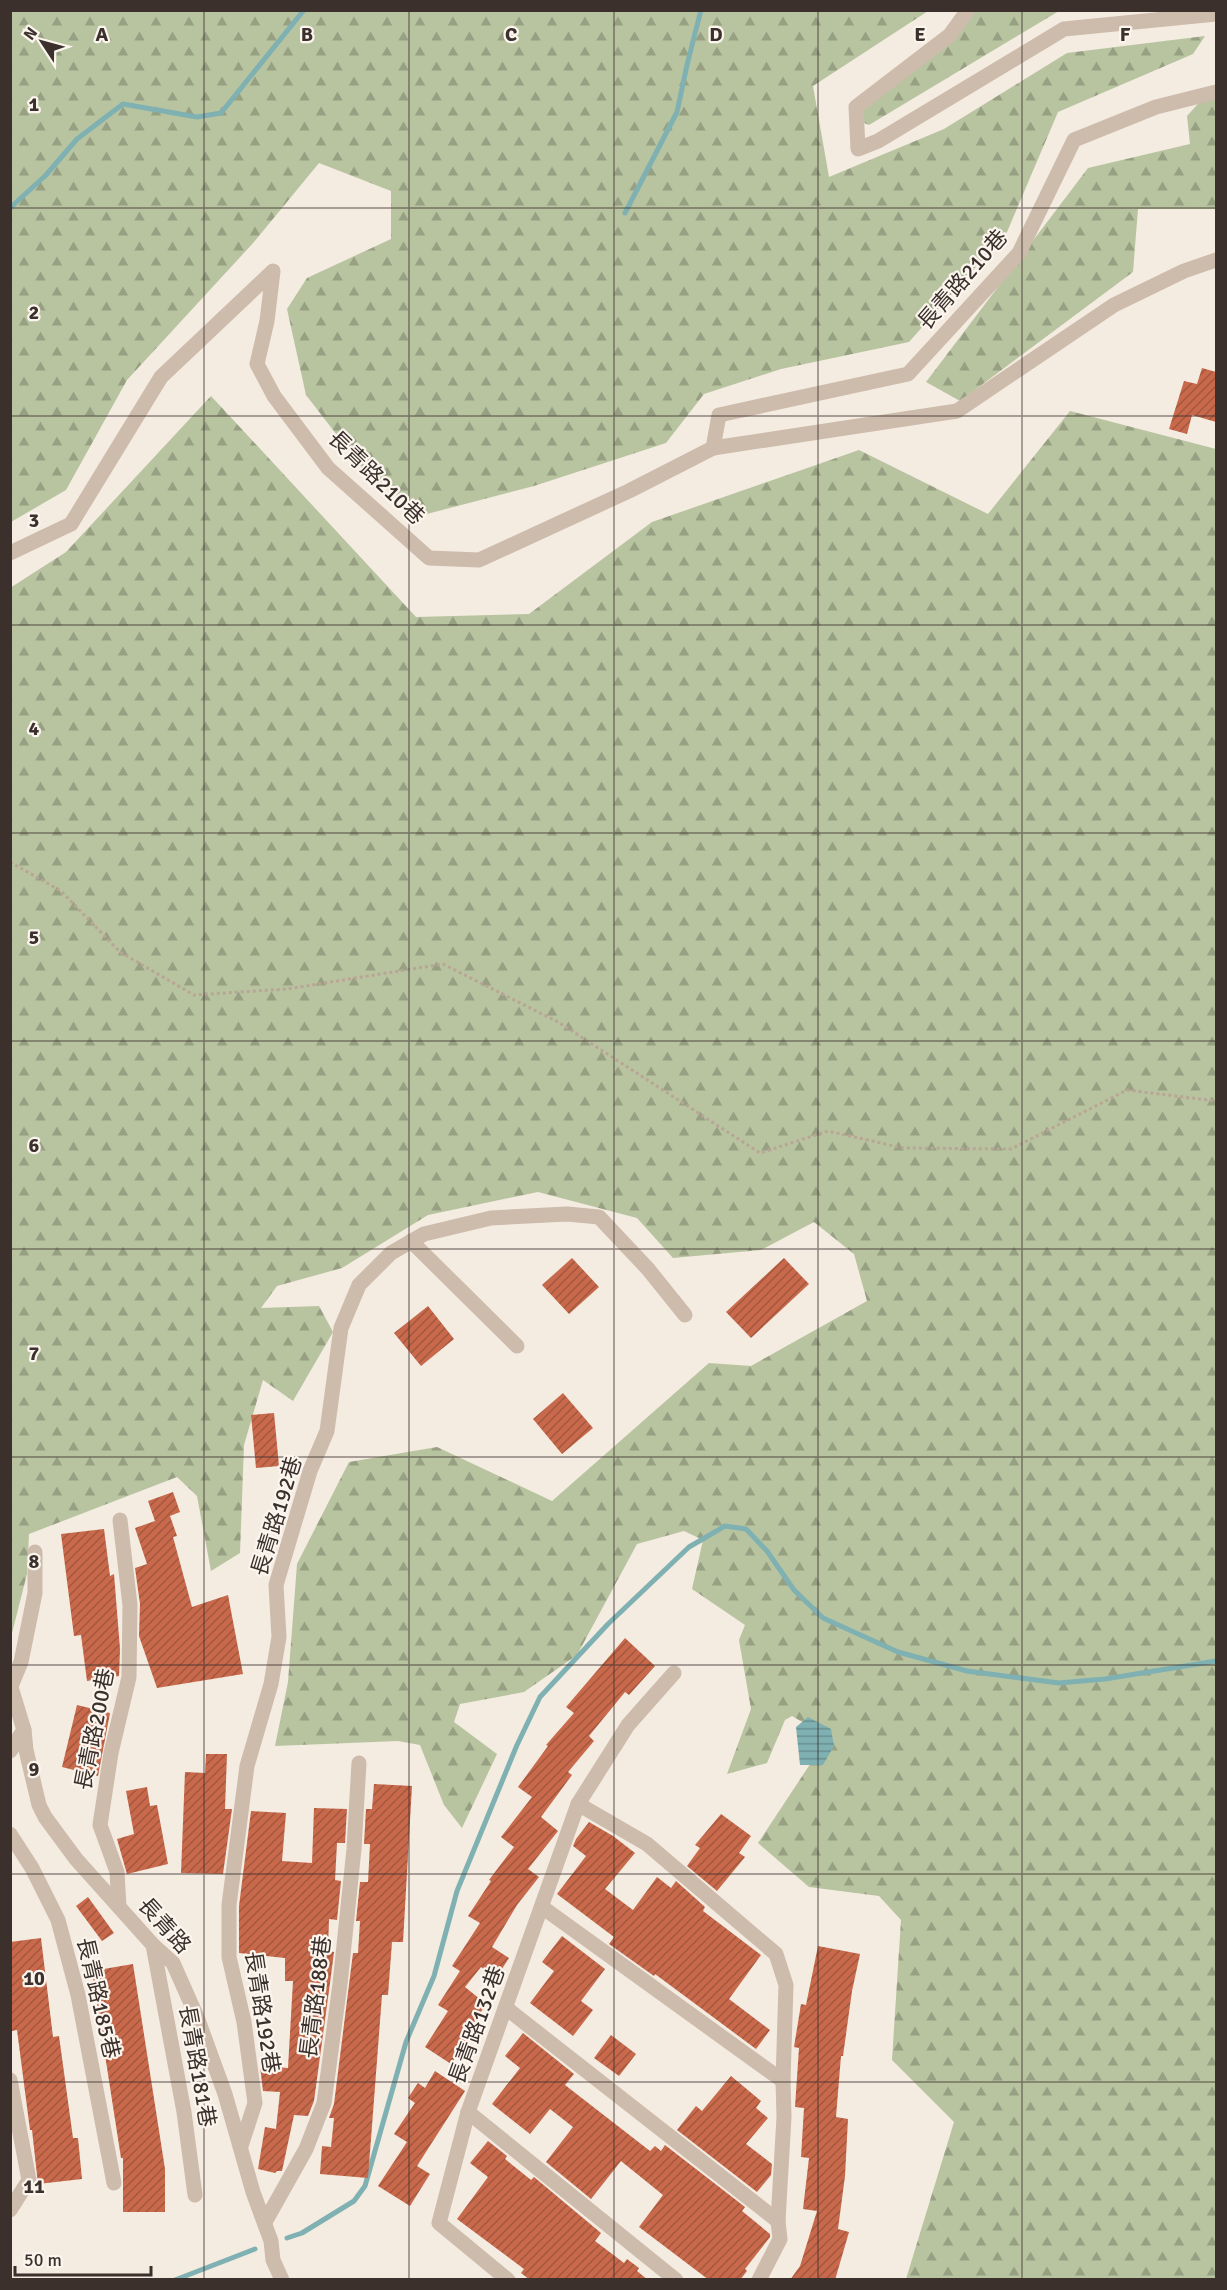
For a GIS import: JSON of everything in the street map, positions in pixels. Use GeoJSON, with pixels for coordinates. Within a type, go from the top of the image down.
{"type":"FeatureCollection","features":[{"type":"Feature","properties":{"kind":"street"},"geometry":{"type":"LineString","coordinates":[[968,10],[951,35],[856,107],[858,149],[878,141],[1064,29],[1216,14]]}},
{"type":"Feature","properties":{"kind":"street","name":"長青路210巷"},"geometry":{"type":"LineString","coordinates":[[713,448],[719,415],[908,374],[1020,253],[1074,140],[1156,107],[1216,92]]}},
{"type":"Feature","properties":{"kind":"street","name":"長青路210巷"},"geometry":{"type":"LineString","coordinates":[[10,553],[71,524],[161,377],[273,272],[267,321],[257,364],[274,396],[328,468],[429,558],[479,560],[629,491],[713,448],[957,411],[1114,305],[1184,271],[1216,260]]}},
{"type":"Feature","properties":{"kind":"street","name":"長青路192巷"},"geometry":{"type":"LineString","coordinates":[[241,2146],[255,2103],[244,2022],[229,1957],[229,1905],[247,1766],[272,1684],[279,1637],[276,1585],[310,1471],[327,1431],[341,1328],[359,1285],[391,1253],[423,1234],[491,1218],[567,1214],[599,1217],[648,1269],[685,1315]]}},
{"type":"Feature","properties":{"kind":"street"},"geometry":{"type":"LineString","coordinates":[[411,1241],[517,1346]]}},
{"type":"Feature","properties":{"kind":"street","name":"長青路200巷"},"geometry":{"type":"LineString","coordinates":[[119,1907],[117,1872],[100,1825],[111,1753],[129,1677],[130,1605],[120,1520]]}},
{"type":"Feature","properties":{"kind":"street"},"geometry":{"type":"LineString","coordinates":[[11,1685],[21,1662],[35,1593],[35,1552]]}},
{"type":"Feature","properties":{"kind":"street","name":"長青路132巷"},"geometry":{"type":"LineString","coordinates":[[674,1673],[628,1725],[578,1804],[468,2112],[676,2280]]}},
{"type":"Feature","properties":{"kind":"street","name":"長青路"},"geometry":{"type":"LineString","coordinates":[[11,1685],[24,1730],[26,1750],[39,1805],[45,1817],[76,1859],[172,1963],[197,2017],[225,2094],[253,2192],[271,2241],[273,2260],[282,2280]]}},
{"type":"Feature","properties":{"kind":"street"},"geometry":{"type":"LineString","coordinates":[[10,1751],[24,1730]]}},
{"type":"Feature","properties":{"kind":"street","name":"長青路188巷"},"geometry":{"type":"LineString","coordinates":[[264,2222],[306,2149],[324,2103],[340,1983],[354,1849],[359,1763]]}},
{"type":"Feature","properties":{"kind":"street"},"geometry":{"type":"LineString","coordinates":[[578,1804],[647,1844],[776,1954],[786,1985],[784,2116],[778,2221],[780,2240],[759,2280]]}},
{"type":"Feature","properties":{"kind":"street","name":"長青路185巷"},"geometry":{"type":"LineString","coordinates":[[10,1834],[32,1868],[58,1920],[78,1995],[114,2183]]}},
{"type":"Feature","properties":{"kind":"street"},"geometry":{"type":"LineString","coordinates":[[542,1907],[783,2081]]}},
{"type":"Feature","properties":{"kind":"street","name":"長青路181巷"},"geometry":{"type":"LineString","coordinates":[[153,1945],[184,2112],[195,2195]]}},
{"type":"Feature","properties":{"kind":"street"},"geometry":{"type":"LineString","coordinates":[[506,2008],[778,2221]]}},
{"type":"Feature","properties":{"kind":"street"},"geometry":{"type":"LineString","coordinates":[[10,2080],[29,2180],[10,2210]]}},
{"type":"Feature","properties":{"kind":"street"},"geometry":{"type":"LineString","coordinates":[[468,2112],[439,2223],[508,2280]]}},
{"type":"Feature","properties":{"kind":"path"},"geometry":{"type":"LineString","coordinates":[[10,862],[61,891],[120,952],[195,995],[288,989],[443,964],[558,1022],[760,1153],[828,1131],[903,1148],[1011,1149],[1127,1090],[1216,1101]]}},
{"type":"Feature","properties":{"kind":"green space"},"geometry":{"type":"Polygon","coordinates":[[[11,10],[928,11],[813,86],[829,177],[944,129],[1067,53],[1205,36],[1193,54],[1058,112],[1007,232],[909,342],[781,369],[704,394],[666,443],[534,486],[423,515],[367,474],[306,395],[287,309],[307,278],[391,239],[391,191],[319,163],[254,242],[127,380],[66,490],[11,522],[11,10]]]}},
{"type":"Feature","properties":{"kind":"green space"},"geometry":{"type":"Polygon","coordinates":[[[972,11],[1059,11],[869,125],[849,117],[972,11]]]}},
{"type":"Feature","properties":{"kind":"green space"},"geometry":{"type":"Polygon","coordinates":[[[1216,84],[1216,209],[1138,209],[1133,272],[960,401],[926,382],[1088,168],[1190,144],[1187,116],[1216,84]]]}},
{"type":"Feature","properties":{"kind":"green space"},"geometry":{"type":"Polygon","coordinates":[[[211,396],[416,617],[529,614],[652,522],[859,450],[988,514],[1070,411],[1216,449],[1216,2279],[906,2279],[954,2122],[892,2060],[901,1920],[879,1896],[809,1887],[758,1843],[828,1737],[792,1716],[785,1720],[767,1763],[727,1774],[751,1709],[739,1640],[745,1625],[692,1589],[703,1540],[684,1531],[637,1544],[577,1655],[524,1692],[460,1704],[454,1722],[497,1754],[462,1828],[444,1805],[420,1745],[398,1741],[275,1746],[288,1682],[297,1564],[349,1462],[437,1447],[552,1501],[709,1363],[751,1366],[867,1301],[854,1254],[814,1222],[761,1250],[673,1258],[637,1218],[538,1192],[428,1215],[342,1268],[277,1286],[261,1308],[319,1306],[333,1332],[293,1401],[263,1380],[244,1445],[240,1553],[211,1571],[197,1496],[177,1477],[29,1534],[27,1574],[12,1633],[10,588],[66,552],[211,396]]]}},
{"type":"Feature","properties":{"kind":"water"},"geometry":{"type":"Polygon","coordinates":[[[808,1717],[831,1729],[834,1746],[823,1765],[800,1765],[796,1727],[808,1717]]]}},
{"type":"Feature","properties":{"kind":"building"},"geometry":{"type":"Polygon","coordinates":[[[1202,368],[1216,372],[1216,422],[1192,415],[1187,434],[1169,429],[1184,381],[1197,384],[1202,368]]]}},
{"type":"Feature","properties":{"kind":"building"},"geometry":{"type":"Polygon","coordinates":[[[572,1258],[599,1287],[569,1314],[542,1285],[572,1258]]]}},
{"type":"Feature","properties":{"kind":"building"},"geometry":{"type":"Polygon","coordinates":[[[784,1258],[809,1284],[751,1338],[726,1312],[784,1258]]]}},
{"type":"Feature","properties":{"kind":"building"},"geometry":{"type":"Polygon","coordinates":[[[428,1306],[454,1339],[421,1366],[394,1333],[428,1306]]]}},
{"type":"Feature","properties":{"kind":"building"},"geometry":{"type":"Polygon","coordinates":[[[563,1393],[593,1428],[562,1454],[533,1419],[563,1393]]]}},
{"type":"Feature","properties":{"kind":"building"},"geometry":{"type":"Polygon","coordinates":[[[274,1413],[279,1466],[256,1468],[251,1415],[274,1413]]]}},
{"type":"Feature","properties":{"kind":"building"},"geometry":{"type":"Polygon","coordinates":[[[173,1492],[180,1512],[170,1516],[177,1536],[173,1537],[192,1607],[228,1595],[243,1674],[157,1688],[139,1636],[140,1604],[135,1568],[147,1564],[135,1528],[155,1521],[148,1501],[173,1492]]]}},
{"type":"Feature","properties":{"kind":"building"},"geometry":{"type":"Polygon","coordinates":[[[104,1529],[110,1576],[114,1574],[120,1649],[119,1676],[87,1681],[81,1635],[74,1636],[61,1534],[104,1529]]]}},
{"type":"Feature","properties":{"kind":"building"},"geometry":{"type":"Polygon","coordinates":[[[625,1638],[655,1666],[629,1695],[625,1692],[589,1736],[594,1741],[568,1772],[572,1775],[541,1817],[558,1831],[528,1869],[539,1877],[517,1905],[492,1947],[509,1958],[496,1978],[481,1967],[465,1987],[486,2004],[466,2035],[469,2037],[451,2064],[425,2047],[448,2011],[438,2005],[460,1971],[452,1966],[480,1923],[468,1916],[491,1881],[489,1880],[514,1847],[501,1837],[532,1797],[518,1787],[548,1746],[546,1745],[574,1713],[566,1707],[625,1638]]]}},
{"type":"Feature","properties":{"kind":"building"},"geometry":{"type":"Polygon","coordinates":[[[77,1705],[110,1713],[98,1776],[62,1767],[77,1705]]]}},
{"type":"Feature","properties":{"kind":"building"},"geometry":{"type":"Polygon","coordinates":[[[206,1754],[227,1754],[225,1809],[232,1809],[223,1874],[181,1873],[185,1772],[205,1773],[206,1754]]]}},
{"type":"Feature","properties":{"kind":"building"},"geometry":{"type":"Polygon","coordinates":[[[374,1784],[412,1786],[403,1942],[392,1942],[388,1995],[382,1995],[368,2178],[320,2174],[322,2146],[331,2147],[334,2118],[329,2118],[334,2104],[353,1953],[358,1953],[360,1921],[356,1921],[360,1882],[368,1882],[370,1844],[364,1844],[366,1809],[372,1809],[374,1784]]]}},
{"type":"Feature","properties":{"kind":"building"},"geometry":{"type":"Polygon","coordinates":[[[147,1787],[150,1806],[157,1805],[168,1864],[127,1874],[117,1839],[134,1834],[126,1791],[147,1787]]]}},
{"type":"Feature","properties":{"kind":"building"},"geometry":{"type":"Polygon","coordinates":[[[314,1808],[347,1809],[345,1843],[337,1843],[335,1880],[341,1881],[337,1920],[329,1919],[328,1951],[334,1952],[314,2101],[308,2116],[294,2115],[282,2171],[275,2173],[258,2169],[265,2127],[276,2129],[280,2092],[263,2091],[260,2066],[288,2068],[293,1981],[285,1981],[285,1958],[239,1953],[239,1906],[251,1811],[286,1813],[282,1861],[312,1863],[314,1808]]]}},
{"type":"Feature","properties":{"kind":"building"},"geometry":{"type":"Polygon","coordinates":[[[721,1814],[751,1836],[739,1853],[745,1857],[717,1891],[687,1866],[700,1848],[695,1845],[721,1814]]]}},
{"type":"Feature","properties":{"kind":"building"},"geometry":{"type":"Polygon","coordinates":[[[589,1822],[613,1836],[635,1853],[605,1889],[633,1910],[657,1877],[671,1888],[676,1881],[705,1907],[703,1911],[761,1955],[729,1999],[770,2030],[756,2049],[655,1974],[654,1976],[609,1944],[614,1937],[557,1894],[586,1856],[573,1846],[589,1822]]]}},
{"type":"Feature","properties":{"kind":"building"},"geometry":{"type":"Polygon","coordinates":[[[88,1897],[114,1933],[102,1941],[76,1906],[88,1897]]]}},
{"type":"Feature","properties":{"kind":"building"},"geometry":{"type":"Polygon","coordinates":[[[562,1936],[605,1969],[581,2001],[593,2010],[573,2036],[530,2003],[554,1971],[542,1962],[562,1936]]]}},
{"type":"Feature","properties":{"kind":"building"},"geometry":{"type":"Polygon","coordinates":[[[41,1938],[53,2037],[59,2036],[73,2138],[78,2138],[82,2179],[38,2184],[17,2030],[12,2031],[10,2015],[10,1942],[41,1938]]]}},
{"type":"Feature","properties":{"kind":"building"},"geometry":{"type":"Polygon","coordinates":[[[818,1946],[860,1954],[852,1991],[843,2056],[841,2056],[836,2117],[848,2119],[845,2176],[838,2229],[849,2232],[835,2280],[790,2280],[800,2266],[817,2211],[803,2209],[809,2158],[801,2157],[804,2108],[795,2107],[799,2048],[794,2047],[801,2004],[806,2005],[818,1946]]]}},
{"type":"Feature","properties":{"kind":"building"},"geometry":{"type":"Polygon","coordinates":[[[133,1964],[165,2169],[165,2212],[123,2212],[123,2158],[121,2158],[92,1971],[133,1964]]]}},
{"type":"Feature","properties":{"kind":"building"},"geometry":{"type":"Polygon","coordinates":[[[523,2033],[574,2074],[565,2085],[650,2151],[655,2146],[661,2151],[665,2145],[745,2207],[742,2211],[770,2234],[745,2269],[747,2271],[740,2280],[709,2280],[639,2227],[663,2195],[621,2161],[591,2199],[546,2162],[573,2127],[550,2109],[530,2134],[492,2104],[520,2068],[505,2056],[523,2033]]]}},
{"type":"Feature","properties":{"kind":"building"},"geometry":{"type":"Polygon","coordinates":[[[611,2035],[636,2054],[619,2076],[594,2058],[611,2035]]]}},
{"type":"Feature","properties":{"kind":"building"},"geometry":{"type":"Polygon","coordinates":[[[435,2071],[465,2091],[417,2166],[430,2174],[410,2206],[378,2186],[407,2142],[394,2134],[415,2103],[408,2098],[418,2083],[425,2088],[435,2071]]]}},
{"type":"Feature","properties":{"kind":"building"},"geometry":{"type":"Polygon","coordinates":[[[731,2076],[761,2101],[756,2108],[768,2118],[746,2144],[772,2164],[771,2175],[757,2192],[677,2130],[696,2106],[702,2111],[731,2076]]]}},
{"type":"Feature","properties":{"kind":"building"},"geometry":{"type":"Polygon","coordinates":[[[488,2141],[507,2156],[505,2159],[531,2180],[534,2177],[601,2233],[595,2241],[624,2263],[627,2259],[639,2268],[637,2271],[648,2280],[530,2280],[521,2273],[524,2269],[457,2219],[488,2177],[470,2163],[488,2141]]]}},
{"type":"Feature","properties":{"kind":"waterway"},"geometry":{"type":"LineString","coordinates":[[10,208],[46,175],[77,139],[123,104],[197,117],[221,113],[304,10]]}},
{"type":"Feature","properties":{"kind":"waterway"},"geometry":{"type":"LineString","coordinates":[[625,213],[677,112],[701,10]]}},
{"type":"Feature","properties":{"kind":"waterway"},"geometry":{"type":"LineString","coordinates":[[287,2238],[302,2233],[354,2201],[365,2186],[406,2042],[434,1976],[457,1891],[517,1745],[540,1697],[608,1624],[689,1547],[725,1526],[746,1529],[767,1551],[794,1590],[823,1618],[898,1652],[967,1671],[1059,1683],[1105,1679],[1216,1661]]}},
{"type":"Feature","properties":{"kind":"waterway"},"geometry":{"type":"LineString","coordinates":[[175,2280],[255,2249]]}}]}
